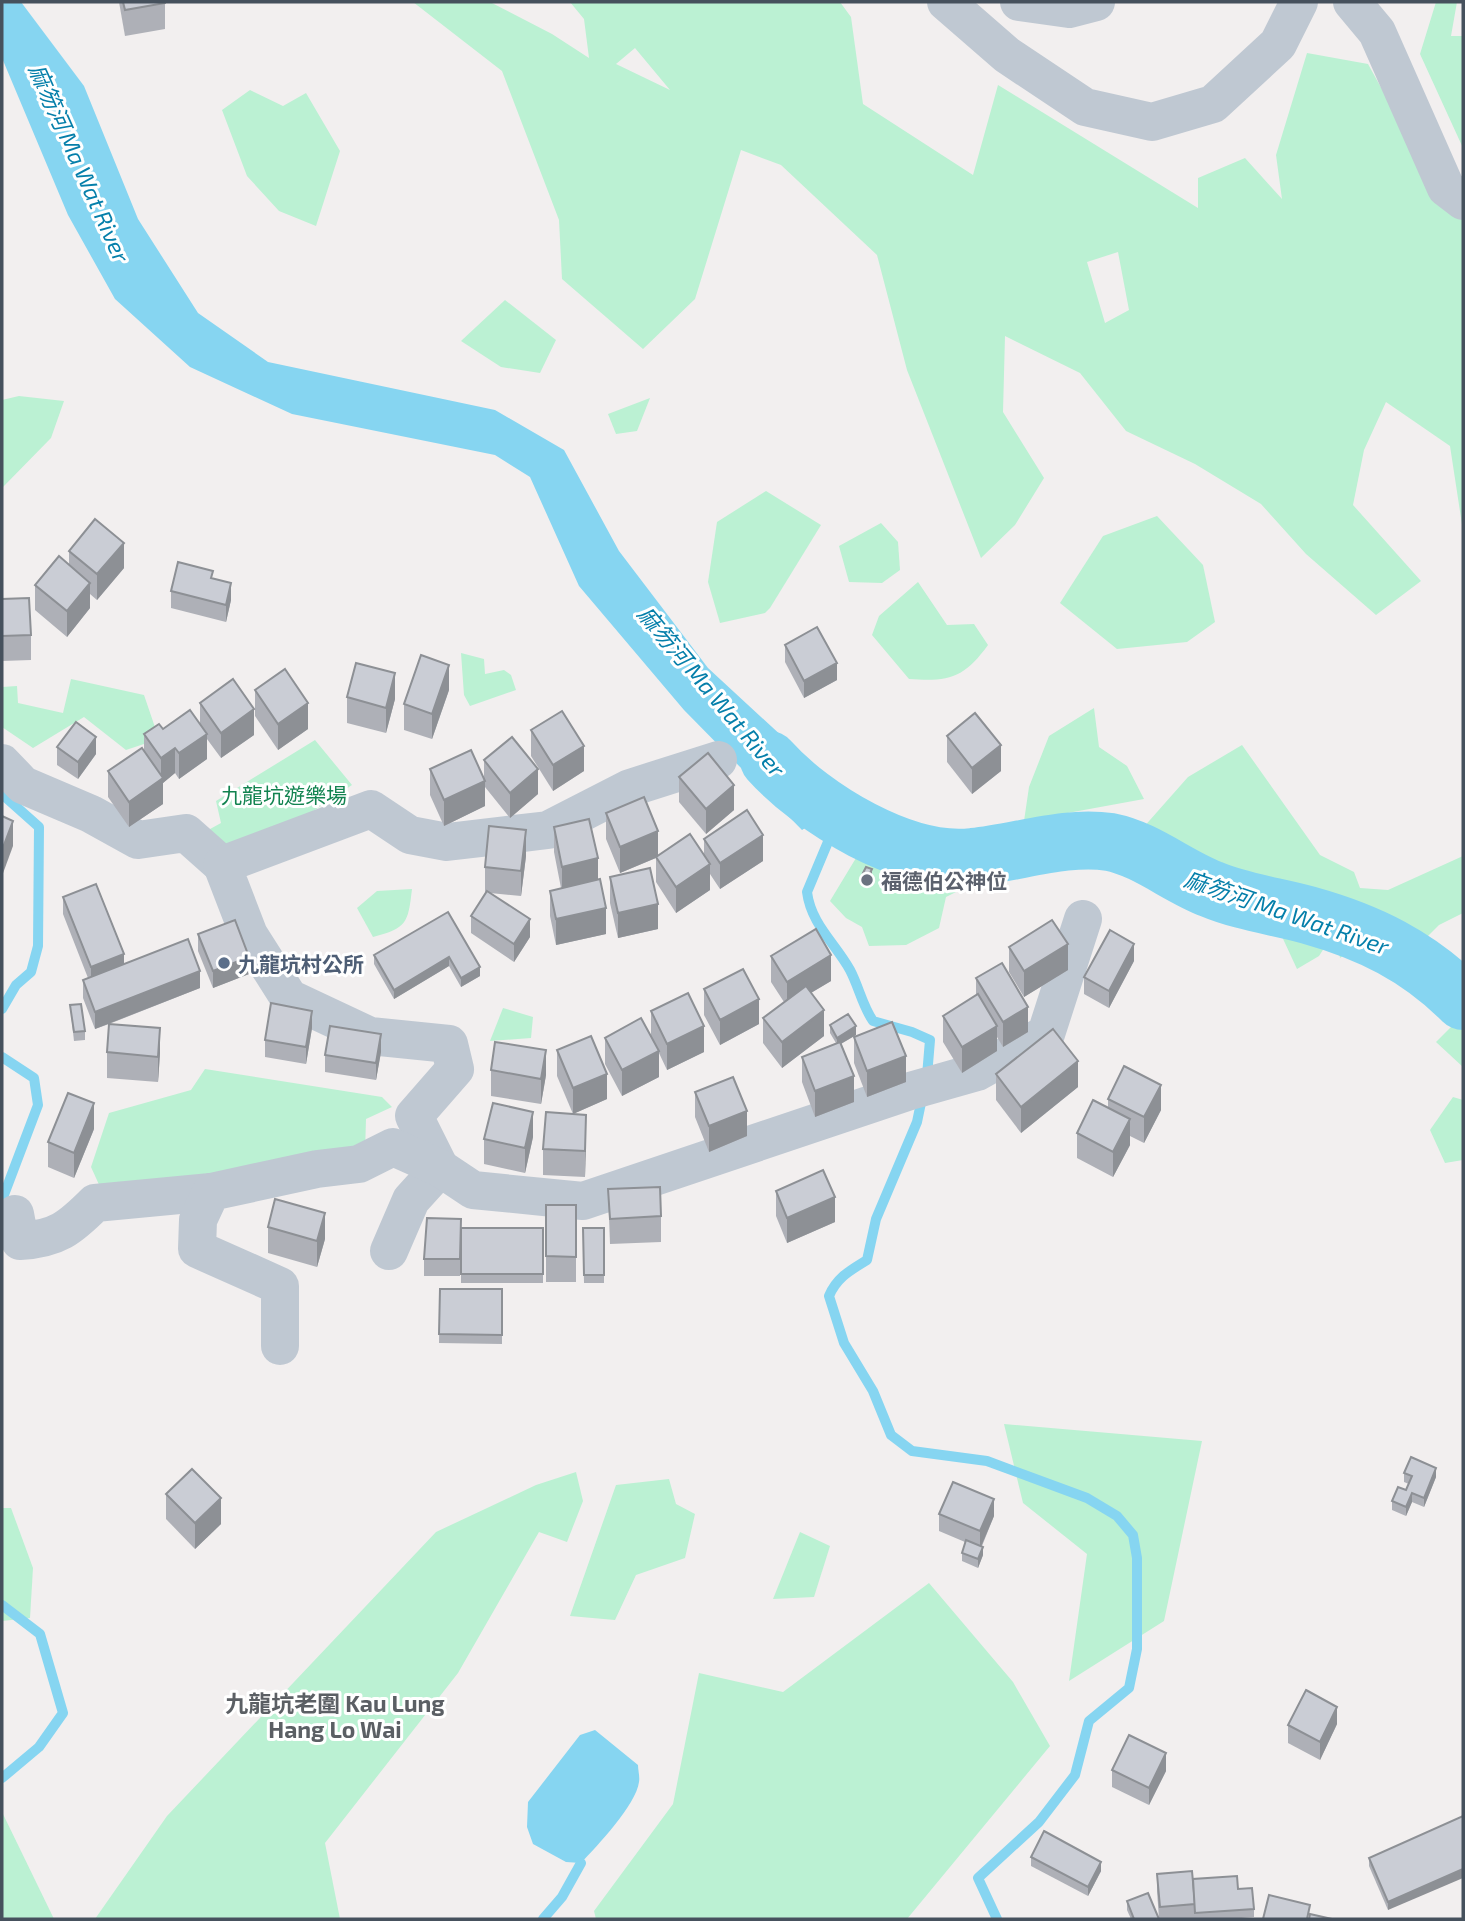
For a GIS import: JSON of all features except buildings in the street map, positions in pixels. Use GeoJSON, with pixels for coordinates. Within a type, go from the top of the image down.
{"type":"FeatureCollection","features":[{"type":"Feature","properties":{"kind":"street"},"geometry":{"type":"LineString","coordinates":[[946,2],[1007,55],[1085,107],[1152,122],[1213,104],[1278,44],[1299,2]]}},
{"type":"Feature","properties":{"kind":"street"},"geometry":{"type":"LineString","coordinates":[[1019,2],[1069,9],[1096,2]]}},
{"type":"Feature","properties":{"kind":"street"},"geometry":{"type":"LineString","coordinates":[[1352,2],[1377,32],[1446,188],[1463,201]]}},
{"type":"Feature","properties":{"kind":"street"},"geometry":{"type":"LineString","coordinates":[[222,865],[371,809],[410,835],[447,842],[548,830],[630,788],[718,760]]}},
{"type":"Feature","properties":{"kind":"street"},"geometry":{"type":"LineString","coordinates":[[2,763],[23,785],[91,814],[138,840],[186,833],[222,865],[249,935],[289,998],[370,1036],[449,1044],[455,1069],[414,1116],[440,1168]]}},
{"type":"Feature","properties":{"kind":"street"},"geometry":{"type":"LineString","coordinates":[[15,1214],[20,1241],[46,1240],[74,1225],[95,1203],[211,1192],[317,1169],[359,1164],[393,1147],[440,1168],[473,1190],[583,1201],[910,1091],[977,1072],[1046,1034],[1080,936],[1083,919]]}},
{"type":"Feature","properties":{"kind":"street"},"geometry":{"type":"LineString","coordinates":[[389,1251],[411,1200],[440,1168]]}},
{"type":"Feature","properties":{"kind":"street"},"geometry":{"type":"LineString","coordinates":[[211,1192],[198,1220],[197,1249],[280,1286],[281,1346]]}},
{"type":"Feature","properties":{"kind":"green space"},"geometry":{"type":"Polygon","coordinates":[[[413,2],[490,2],[552,34],[589,58],[584,19],[570,2],[840,2],[851,17],[863,104],[973,175],[998,85],[1198,208],[1198,178],[1245,158],[1282,199],[1276,155],[1307,53],[1368,64],[1399,120],[1463,198],[1463,531],[1450,446],[1386,402],[1364,450],[1353,505],[1421,581],[1376,615],[1306,554],[1261,504],[1195,464],[1126,431],[1080,373],[1005,336],[1003,412],[1044,478],[1015,525],[981,558],[907,370],[877,255],[781,165],[741,150],[695,299],[643,349],[562,279],[559,220],[502,71],[413,2]],[[635,48],[616,64],[670,90],[635,48]],[[1118,252],[1087,262],[1105,323],[1129,310],[1118,252]]]}},
{"type":"Feature","properties":{"kind":"green space"},"geometry":{"type":"Polygon","coordinates":[[[1436,2],[1457,2],[1451,36],[1463,36],[1463,148],[1420,54],[1436,2]]]}},
{"type":"Feature","properties":{"kind":"green space"},"geometry":{"type":"Polygon","coordinates":[[[250,90],[283,106],[306,93],[340,151],[316,226],[279,211],[247,176],[222,110],[250,90]]]}},
{"type":"Feature","properties":{"kind":"green space"},"geometry":{"type":"Polygon","coordinates":[[[505,300],[556,340],[540,373],[501,367],[461,341],[505,300]]]}},
{"type":"Feature","properties":{"kind":"green space"},"geometry":{"type":"Polygon","coordinates":[[[19,396],[64,401],[51,438],[2,488],[2,400],[19,396]]]}},
{"type":"Feature","properties":{"kind":"green space"},"geometry":{"type":"Polygon","coordinates":[[[650,398],[637,431],[616,434],[608,414],[650,398]]]}},
{"type":"Feature","properties":{"kind":"green space"},"geometry":{"type":"Polygon","coordinates":[[[766,491],[821,525],[765,613],[720,623],[708,582],[717,522],[766,491]]]}},
{"type":"Feature","properties":{"kind":"green space"},"geometry":{"type":"Polygon","coordinates":[[[1157,516],[1203,565],[1215,622],[1187,642],[1117,649],[1060,603],[1103,536],[1157,516]]]}},
{"type":"Feature","properties":{"kind":"green space"},"geometry":{"type":"Polygon","coordinates":[[[881,523],[898,542],[900,570],[882,583],[849,582],[839,546],[881,523]]]}},
{"type":"Feature","properties":{"kind":"green space"},"geometry":{"type":"Polygon","coordinates":[[[918,582],[947,625],[974,624],[988,645],[971,665],[954,676],[935,680],[909,679],[872,635],[879,616],[918,582]]]}},
{"type":"Feature","properties":{"kind":"green space"},"geometry":{"type":"Polygon","coordinates":[[[461,653],[484,659],[485,674],[504,670],[511,675],[516,690],[470,706],[464,695],[461,653]]]}},
{"type":"Feature","properties":{"kind":"green space"},"geometry":{"type":"Polygon","coordinates":[[[71,679],[144,695],[159,739],[126,750],[84,717],[33,748],[2,727],[2,687],[17,686],[18,703],[63,713],[71,679]]]}},
{"type":"Feature","properties":{"kind":"green space"},"geometry":{"type":"Polygon","coordinates":[[[1094,708],[1099,747],[1127,766],[1144,799],[1024,821],[1029,787],[1049,736],[1094,708]]]}},
{"type":"Feature","properties":{"kind":"green space","name":"九龍坑遊樂場"},"geometry":{"type":"Polygon","coordinates":[[[315,740],[352,785],[288,828],[210,851],[201,834],[221,823],[216,801],[315,740]]]}},
{"type":"Feature","properties":{"kind":"green space"},"geometry":{"type":"Polygon","coordinates":[[[1242,745],[1320,855],[1354,872],[1360,888],[1388,890],[1463,856],[1463,913],[1439,925],[1412,952],[1378,927],[1340,958],[1329,893],[1260,888],[1205,874],[1142,829],[1188,777],[1242,745]]]}},
{"type":"Feature","properties":{"kind":"green space"},"geometry":{"type":"Polygon","coordinates":[[[889,831],[938,833],[936,863],[951,868],[950,877],[969,878],[970,885],[946,897],[939,928],[906,945],[869,946],[862,927],[846,918],[830,901],[856,858],[865,861],[889,831]]]}},
{"type":"Feature","properties":{"kind":"green space"},"geometry":{"type":"Polygon","coordinates":[[[412,889],[404,922],[393,930],[373,937],[357,908],[377,891],[412,889]]]}},
{"type":"Feature","properties":{"kind":"green space"},"geometry":{"type":"Polygon","coordinates":[[[1318,911],[1328,942],[1319,956],[1297,969],[1278,928],[1318,911]]]}},
{"type":"Feature","properties":{"kind":"green space"},"geometry":{"type":"Polygon","coordinates":[[[503,1008],[533,1017],[531,1038],[490,1041],[503,1008]]]}},
{"type":"Feature","properties":{"kind":"green space"},"geometry":{"type":"Polygon","coordinates":[[[1455,1023],[1463,1023],[1463,1067],[1436,1042],[1455,1023]]]}},
{"type":"Feature","properties":{"kind":"green space"},"geometry":{"type":"Polygon","coordinates":[[[205,1069],[382,1097],[392,1107],[366,1119],[365,1153],[101,1189],[91,1167],[109,1113],[191,1090],[205,1069]]]}},
{"type":"Feature","properties":{"kind":"green space"},"geometry":{"type":"Polygon","coordinates":[[[1453,1097],[1463,1100],[1463,1160],[1445,1163],[1430,1130],[1453,1097]]]}},
{"type":"Feature","properties":{"kind":"green space"},"geometry":{"type":"Polygon","coordinates":[[[1004,1424],[1202,1441],[1164,1621],[1069,1681],[1087,1554],[1023,1503],[1004,1424]]]}},
{"type":"Feature","properties":{"kind":"green space"},"geometry":{"type":"Polygon","coordinates":[[[576,1472],[583,1501],[567,1542],[539,1532],[458,1673],[325,1843],[340,1919],[95,1919],[167,1816],[436,1532],[536,1485],[576,1472]]]}},
{"type":"Feature","properties":{"kind":"green space"},"geometry":{"type":"Polygon","coordinates":[[[669,1479],[676,1504],[695,1514],[685,1558],[636,1575],[615,1620],[570,1616],[616,1485],[669,1479]]]}},
{"type":"Feature","properties":{"kind":"green space"},"geometry":{"type":"Polygon","coordinates":[[[2,1508],[11,1508],[33,1568],[30,1618],[2,1621],[2,1508]]]}},
{"type":"Feature","properties":{"kind":"green space"},"geometry":{"type":"Polygon","coordinates":[[[800,1532],[830,1546],[814,1597],[773,1599],[800,1532]]]}},
{"type":"Feature","properties":{"kind":"green space"},"geometry":{"type":"Polygon","coordinates":[[[929,1583],[1013,1682],[1050,1746],[907,1919],[596,1919],[594,1911],[673,1804],[699,1673],[783,1692],[929,1583]]]}},
{"type":"Feature","properties":{"kind":"green space"},"geometry":{"type":"Polygon","coordinates":[[[2,1812],[54,1919],[2,1919],[2,1812]]]}},
{"type":"Feature","properties":{"kind":"water"},"geometry":{"type":"Polygon","coordinates":[[[2,2],[21,2],[84,86],[138,219],[198,313],[268,362],[495,410],[564,450],[619,551],[708,668],[850,799],[802,830],[684,710],[579,586],[530,477],[495,455],[292,414],[190,367],[115,299],[68,215],[2,58],[2,2]]]}},
{"type":"Feature","properties":{"kind":"water"},"geometry":{"type":"Polygon","coordinates":[[[595,1730],[638,1765],[639,1782],[624,1813],[581,1863],[566,1862],[533,1844],[527,1827],[528,1802],[580,1735],[595,1730]]]}},
{"type":"Feature","properties":{"kind":"waterway","name":"麻笏河 Ma Wat River"},"geometry":{"type":"LineString","coordinates":[[769,760],[810,797],[862,830],[890,843],[947,857],[990,855],[1076,841],[1093,840],[1123,845],[1198,884],[1247,901],[1308,915],[1372,938],[1410,958],[1463,1001]]}},
{"type":"Feature","properties":{"kind":"waterway"},"geometry":{"type":"LineString","coordinates":[[2,794],[39,827],[38,946],[31,972],[16,985],[2,1009]]}},
{"type":"Feature","properties":{"kind":"waterway"},"geometry":{"type":"LineString","coordinates":[[838,818],[807,892],[809,903],[818,924],[850,970],[873,1021],[930,1040],[927,1076]]}},
{"type":"Feature","properties":{"kind":"waterway"},"geometry":{"type":"LineString","coordinates":[[2,1057],[34,1078],[38,1105],[2,1200]]}},
{"type":"Feature","properties":{"kind":"waterway"},"geometry":{"type":"LineString","coordinates":[[922,1098],[917,1122],[876,1219],[867,1260],[840,1279],[829,1296],[844,1343],[873,1391],[891,1435],[912,1451],[987,1461],[1087,1498],[1117,1516],[1133,1535],[1137,1558],[1137,1649],[1129,1688],[1089,1721],[1075,1775],[1039,1822],[978,1878],[997,1919]]}},
{"type":"Feature","properties":{"kind":"waterway"},"geometry":{"type":"LineString","coordinates":[[2,1605],[40,1634],[63,1713],[39,1747],[2,1778]]}},
{"type":"Feature","properties":{"kind":"waterway"},"geometry":{"type":"LineString","coordinates":[[543,1919],[562,1897],[581,1863]]}},
{"type":"Feature","properties":{"kind":"place","name":"福德伯公神位"},"geometry":{"type":"Point","coordinates":[867,880]}},
{"type":"Feature","properties":{"kind":"place","name":"九龍坑村公所"},"geometry":{"type":"Point","coordinates":[224,963]}},
{"type":"Feature","properties":{"kind":"district","name":"九龍坑老圍 Kau Lung Hang Lo Wai"},"geometry":{"type":"Point","coordinates":[335,1716]}}]}
